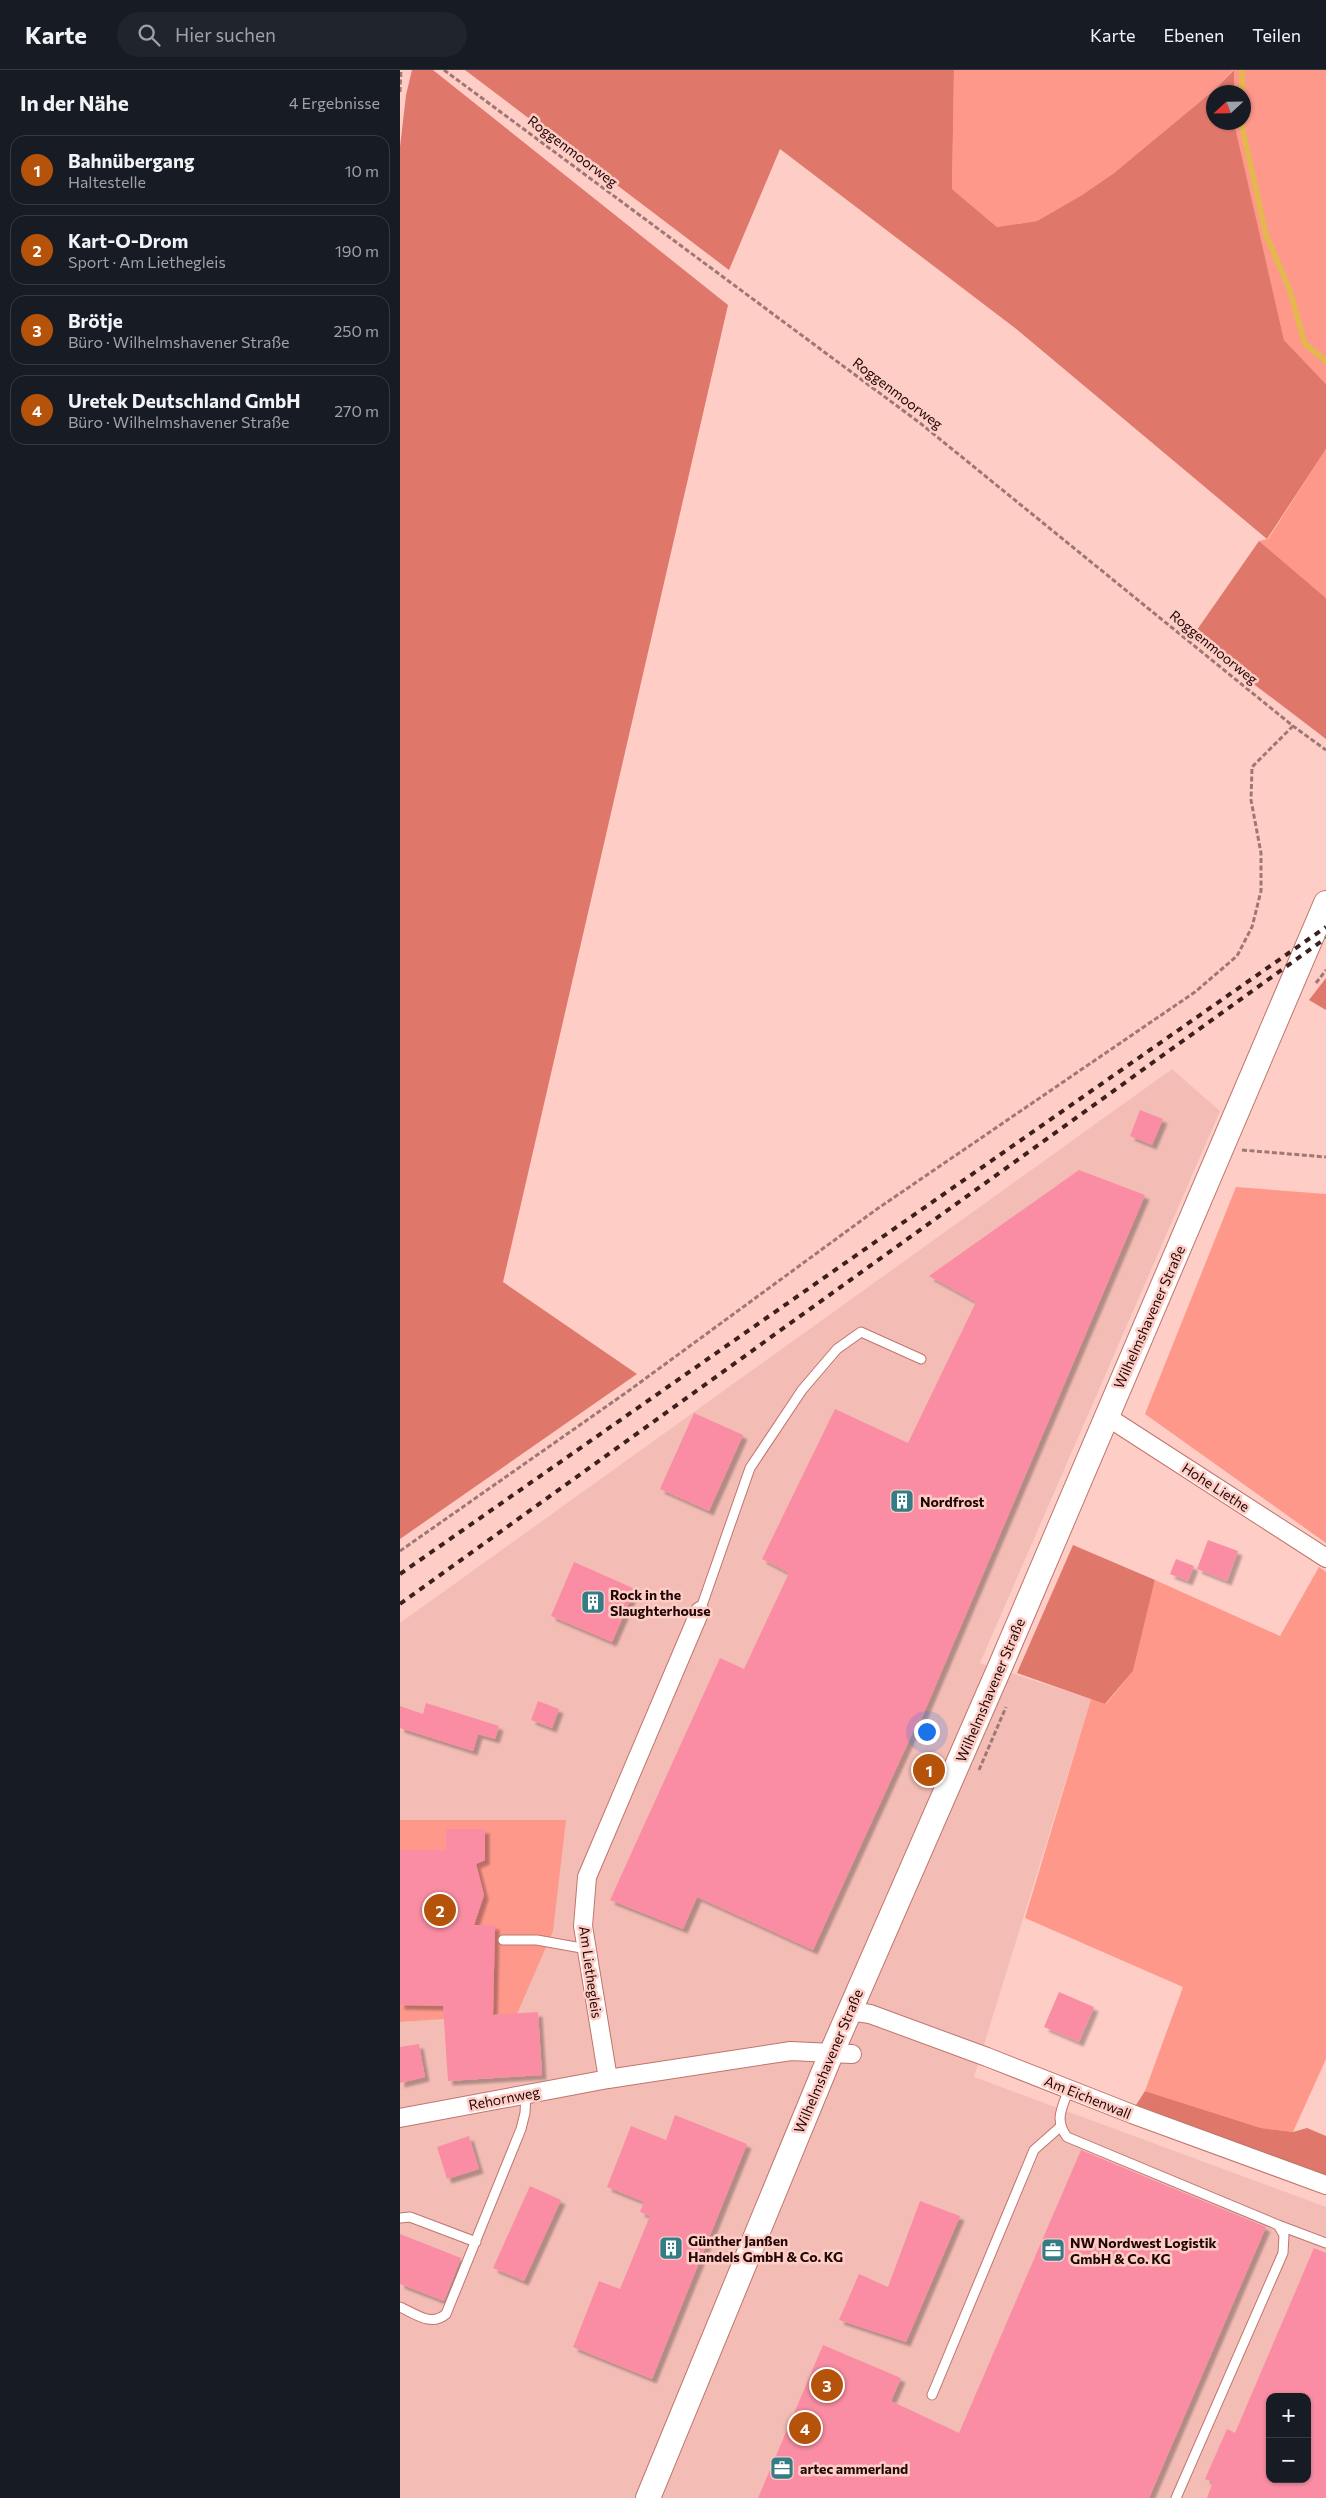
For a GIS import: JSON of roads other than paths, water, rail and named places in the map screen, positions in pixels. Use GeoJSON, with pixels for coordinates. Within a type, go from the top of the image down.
{"type":"FeatureCollection","features":[{"type":"Feature","properties":{"kind":"street","name":"Wilhelmshavener Straße"},"geometry":{"type":"LineString","coordinates":[[648,2498],[841,2054],[849,2011],[1000,1667],[1326,903]]}},
{"type":"Feature","properties":{"kind":"street","name":"Hohe Liethe"},"geometry":{"type":"LineString","coordinates":[[1106,1416],[1326,1558]]}},
{"type":"Feature","properties":{"kind":"street","name":"Am Liethegleis"},"geometry":{"type":"LineString","coordinates":[[608,2079],[583,1926],[587,1877],[700,1611]]}},
{"type":"Feature","properties":{"kind":"street","name":"Am Eichenwall"},"geometry":{"type":"LineString","coordinates":[[849,2011],[870,2014],[1326,2186]]}},
{"type":"Feature","properties":{"kind":"street"},"geometry":{"type":"LineString","coordinates":[[608,2079],[791,2051],[841,2054]]}},
{"type":"Feature","properties":{"kind":"street","name":"Rehornweg"},"geometry":{"type":"LineString","coordinates":[[400,2118],[608,2079]]}},
{"type":"Feature","properties":{"kind":"lane"},"geometry":{"type":"LineString","coordinates":[[700,1611],[750,1468],[802,1390],[837,1349],[861,1332],[921,1359]]}},
{"type":"Feature","properties":{"kind":"lane"},"geometry":{"type":"LineString","coordinates":[[503,1940],[537,1940],[587,1949]]}},
{"type":"Feature","properties":{"kind":"lane"},"geometry":{"type":"LineString","coordinates":[[1069,2089],[1060,2116],[1060,2127],[1067,2136],[1278,2225],[1326,2243]]}},
{"type":"Feature","properties":{"kind":"lane"},"geometry":{"type":"LineString","coordinates":[[400,2307],[433,2322],[446,2314],[521,2129],[526,2113],[526,2094]]}},
{"type":"Feature","properties":{"kind":"lane"},"geometry":{"type":"LineString","coordinates":[[932,2395],[1034,2150],[1060,2127]]}},
{"type":"Feature","properties":{"kind":"lane"},"geometry":{"type":"LineString","coordinates":[[400,2218],[410,2216],[476,2242]]}},
{"type":"Feature","properties":{"kind":"lane"},"geometry":{"type":"LineString","coordinates":[[1176,2498],[1283,2253],[1284,2235],[1278,2225]]}},
{"type":"Feature","properties":{"kind":"waterway"},"geometry":{"type":"LineString","coordinates":[[1242,70],[1242,85]]}},
{"type":"Feature","properties":{"kind":"waterway"},"geometry":{"type":"LineString","coordinates":[[1243,130],[1266,235],[1289,288],[1305,344],[1326,361]]}},
{"type":"Feature","properties":{"kind":"railway"},"geometry":{"type":"LineString","coordinates":[[400,1574],[1326,927]]}},
{"type":"Feature","properties":{"kind":"railway"},"geometry":{"type":"LineString","coordinates":[[400,1604],[1326,938]]}},
{"type":"Feature","properties":{"kind":"place","name":"Nordfrost"},"geometry":{"type":"Point","coordinates":[902,1501]}},
{"type":"Feature","properties":{"kind":"place","name":"Rock in the Slaughterhouse"},"geometry":{"type":"Point","coordinates":[593,1602]}},
{"type":"Feature","properties":{"kind":"place","name":"Bahnübergang"},"geometry":{"type":"Point","coordinates":[929,1770]}},
{"type":"Feature","properties":{"kind":"place","name":"Kart-O-Drom"},"geometry":{"type":"Point","coordinates":[440,1910]}},
{"type":"Feature","properties":{"kind":"place","name":"Günther Janßen Handels GmbH & Co. KG"},"geometry":{"type":"Point","coordinates":[671,2248]}},
{"type":"Feature","properties":{"kind":"place","name":"NW Nordwest Logistik GmbH & Co. KG"},"geometry":{"type":"Point","coordinates":[1053,2250]}},
{"type":"Feature","properties":{"kind":"place","name":"Brötje"},"geometry":{"type":"Point","coordinates":[827,2385]}},
{"type":"Feature","properties":{"kind":"place","name":"Uretek Deutschland GmbH"},"geometry":{"type":"Point","coordinates":[805,2428]}},
{"type":"Feature","properties":{"kind":"place","name":"artec ammerland"},"geometry":{"type":"Point","coordinates":[782,2468]}}]}
